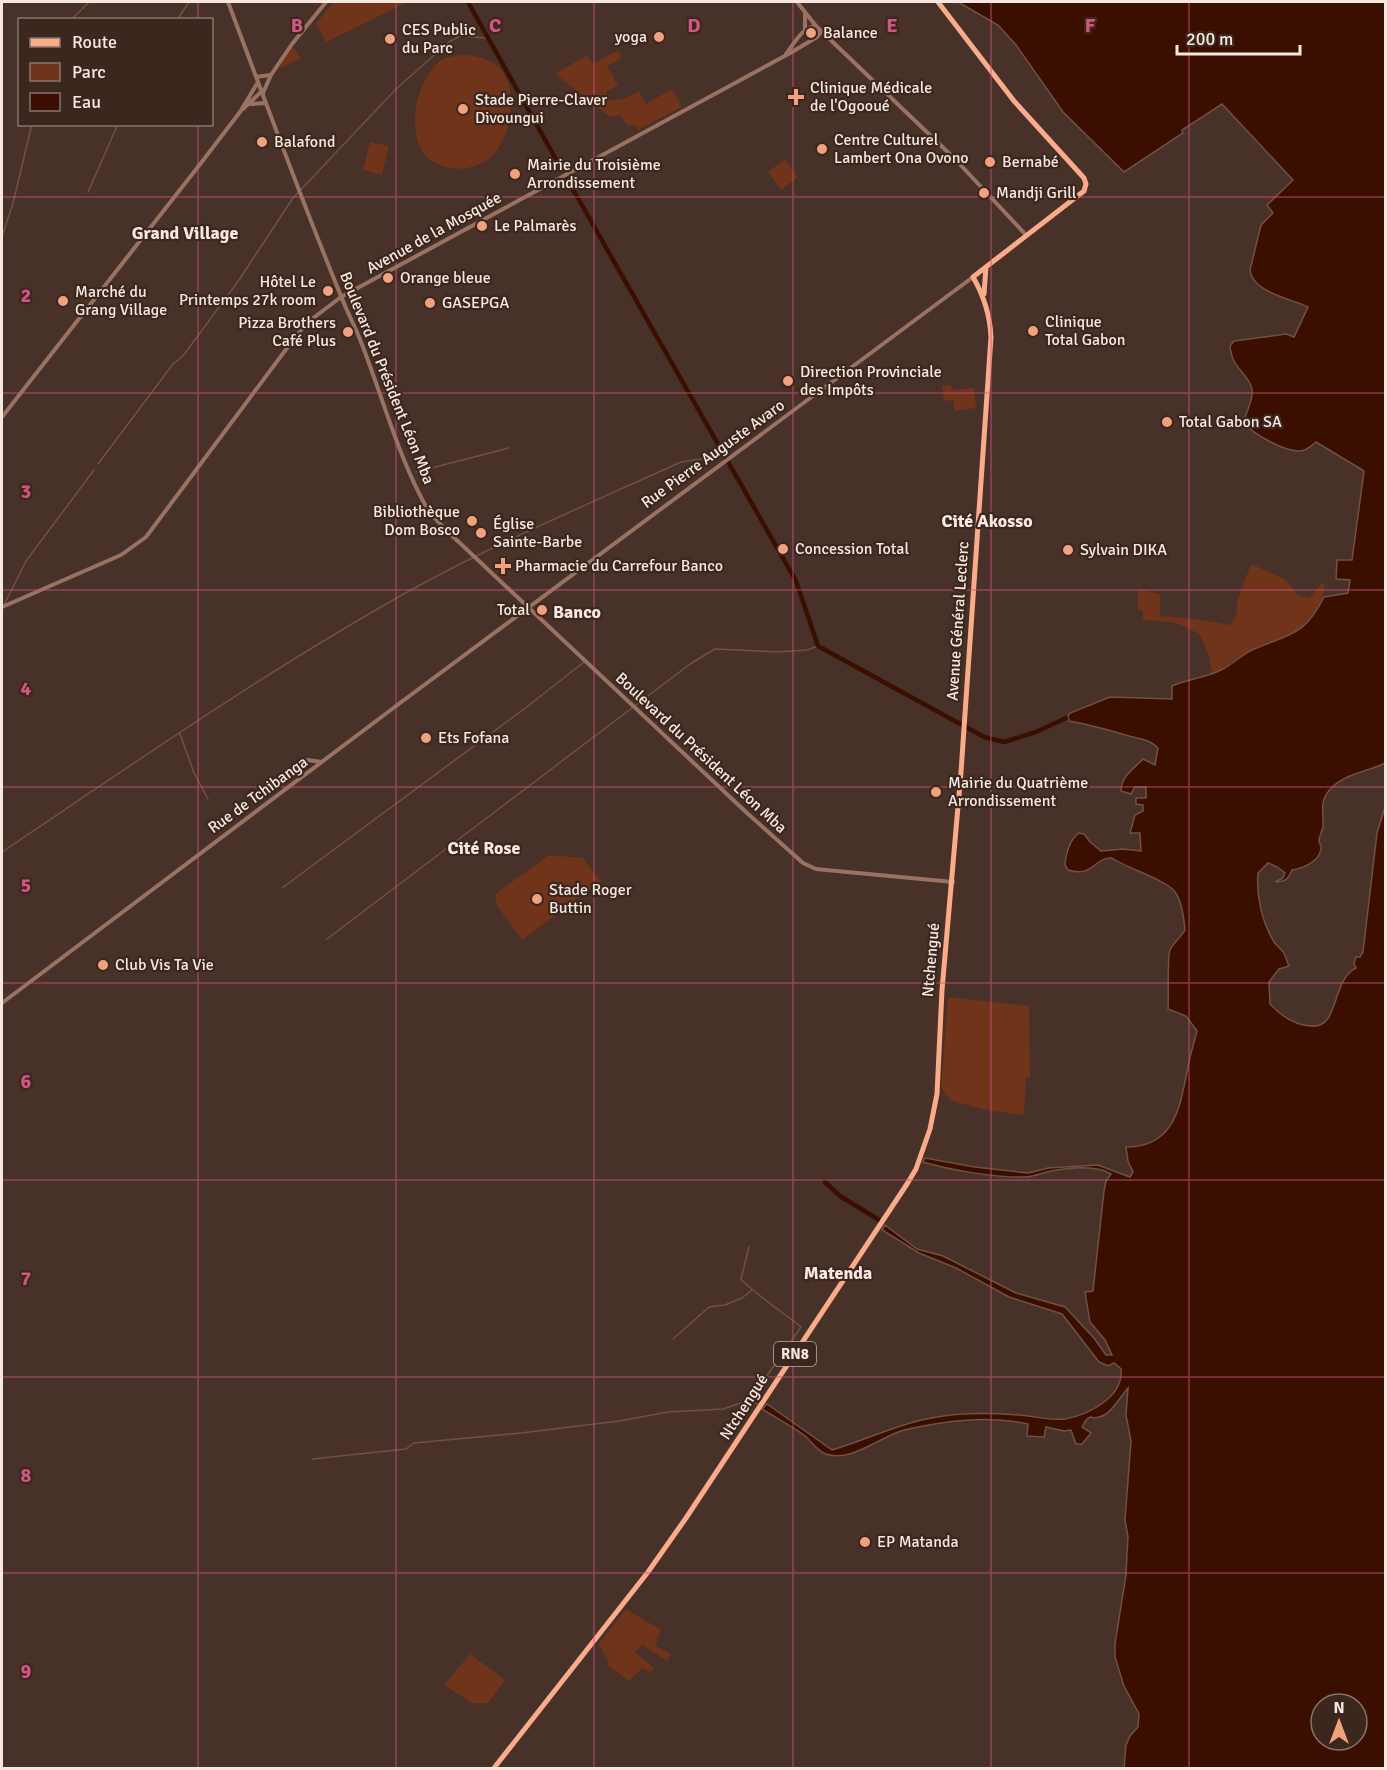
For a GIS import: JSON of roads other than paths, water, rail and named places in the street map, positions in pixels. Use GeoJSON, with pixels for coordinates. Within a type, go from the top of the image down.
{"type":"FeatureCollection","features":[{"type":"Feature","properties":{"kind":"main road","name":"Rue Pierre Auguste Avaro"},"geometry":{"type":"LineString","coordinates":[[938,2],[1014,101],[1084,178],[1086,184],[1084,191],[973,277]]}},
{"type":"Feature","properties":{"kind":"main road"},"geometry":{"type":"LineString","coordinates":[[984,295],[986,267]]}},
{"type":"Feature","properties":{"kind":"main road"},"geometry":{"type":"LineString","coordinates":[[973,277],[984,295]]}},
{"type":"Feature","properties":{"kind":"main road","name":"Avenue Général Leclerc"},"geometry":{"type":"LineString","coordinates":[[953,882],[991,338],[984,295]]}},
{"type":"Feature","properties":{"kind":"main road","name":"Ntchengué"},"geometry":{"type":"LineString","coordinates":[[494,1768],[660,1554],[758,1410],[916,1169],[935,1108],[942,990],[953,882]]}},
{"type":"Feature","properties":{"kind":"street","name":"Boulevard du Président Léon Mba"},"geometry":{"type":"LineString","coordinates":[[228,2],[398,442],[423,502],[437,521],[803,863],[816,869],[953,882]]}},
{"type":"Feature","properties":{"kind":"street"},"geometry":{"type":"LineString","coordinates":[[240,112],[262,92],[292,44],[326,2]]}},
{"type":"Feature","properties":{"kind":"street"},"geometry":{"type":"LineString","coordinates":[[796,2],[818,27],[987,191],[1026,236]]}},
{"type":"Feature","properties":{"kind":"street"},"geometry":{"type":"LineString","coordinates":[[805,13],[805,30]]}},
{"type":"Feature","properties":{"kind":"street"},"geometry":{"type":"LineString","coordinates":[[786,55],[805,30],[818,27]]}},
{"type":"Feature","properties":{"kind":"street"},"geometry":{"type":"LineString","coordinates":[[815,39],[819,35],[818,27]]}},
{"type":"Feature","properties":{"kind":"street","name":"Avenue de la Mosquée"},"geometry":{"type":"LineString","coordinates":[[2,607],[121,555],[137,544],[162,515],[296,336],[308,322],[341,297],[815,39],[821,38],[825,33]]}},
{"type":"Feature","properties":{"kind":"street"},"geometry":{"type":"LineString","coordinates":[[256,77],[271,75]]}},
{"type":"Feature","properties":{"kind":"street"},"geometry":{"type":"LineString","coordinates":[[2,417],[240,112],[258,82]]}},
{"type":"Feature","properties":{"kind":"street"},"geometry":{"type":"LineString","coordinates":[[250,104],[266,103]]}},
{"type":"Feature","properties":{"kind":"street","name":"Rue Pierre Auguste Avaro"},"geometry":{"type":"LineString","coordinates":[[530,608],[973,277]]}},
{"type":"Feature","properties":{"kind":"street","name":"Rue de Tchibanga"},"geometry":{"type":"LineString","coordinates":[[2,1003],[530,608]]}},
{"type":"Feature","properties":{"kind":"street"},"geometry":{"type":"LineString","coordinates":[[307,760],[323,762]]}},
{"type":"Feature","properties":{"kind":"water"},"geometry":{"type":"Polygon","coordinates":[[[958,2],[1385,2],[1385,763],[1345,778],[1331,788],[1324,799],[1323,827],[1319,839],[1321,849],[1314,861],[1292,870],[1286,879],[1279,882],[1275,882],[1283,878],[1285,873],[1268,863],[1258,873],[1258,882],[1259,900],[1266,926],[1274,942],[1284,953],[1289,966],[1279,969],[1269,982],[1270,1004],[1294,1022],[1311,1026],[1320,1025],[1327,1020],[1342,983],[1356,968],[1354,963],[1356,957],[1360,957],[1363,952],[1377,833],[1385,807],[1385,1768],[1124,1768],[1126,1745],[1138,1727],[1139,1714],[1124,1686],[1115,1657],[1126,1575],[1128,1537],[1125,1520],[1131,1441],[1126,1415],[1128,1388],[1107,1413],[1086,1420],[1082,1427],[1091,1433],[1082,1444],[1076,1444],[1071,1430],[1064,1431],[1046,1427],[1044,1437],[1027,1436],[1028,1424],[1013,1421],[966,1420],[904,1430],[856,1452],[836,1456],[820,1451],[800,1432],[762,1409],[767,1404],[832,1450],[910,1423],[947,1415],[988,1413],[1065,1419],[1094,1409],[1111,1396],[1117,1388],[1121,1369],[1114,1363],[1108,1366],[1099,1362],[1062,1314],[1009,1297],[956,1268],[919,1253],[882,1230],[885,1225],[917,1249],[943,1256],[1016,1293],[1065,1307],[1094,1338],[1106,1355],[1112,1355],[1105,1340],[1090,1322],[1085,1292],[1093,1291],[1104,1191],[1106,1181],[1111,1174],[1097,1169],[1071,1168],[1028,1177],[1013,1177],[959,1171],[923,1162],[925,1158],[1028,1173],[1048,1168],[1098,1165],[1130,1177],[1133,1172],[1128,1161],[1126,1147],[1143,1145],[1156,1140],[1165,1132],[1178,1109],[1197,1031],[1186,1016],[1168,1009],[1169,954],[1185,930],[1179,900],[1170,887],[1112,858],[1077,872],[1068,870],[1065,865],[1069,847],[1079,833],[1084,834],[1101,851],[1123,849],[1141,851],[1140,833],[1130,833],[1135,815],[1143,811],[1143,805],[1136,804],[1136,798],[1146,798],[1146,787],[1135,787],[1131,794],[1121,791],[1128,774],[1143,759],[1155,765],[1158,748],[1144,740],[1069,721],[1068,716],[1070,713],[1110,697],[1172,699],[1172,686],[1215,673],[1252,650],[1295,632],[1310,619],[1324,597],[1348,593],[1350,580],[1336,579],[1337,560],[1352,560],[1364,471],[1316,442],[1304,450],[1294,451],[1270,442],[1248,427],[1244,423],[1252,398],[1252,389],[1231,354],[1230,346],[1234,341],[1286,334],[1294,337],[1308,307],[1265,289],[1253,278],[1250,270],[1261,225],[1273,213],[1267,205],[1293,180],[1222,104],[1124,172],[1063,112],[1016,45],[998,25],[958,2]]]}},
{"type":"Feature","properties":{"kind":"waterway"},"geometry":{"type":"LineString","coordinates":[[73,18],[89,2]]}},
{"type":"Feature","properties":{"kind":"waterway"},"geometry":{"type":"LineString","coordinates":[[178,18],[189,2]]}},
{"type":"Feature","properties":{"kind":"waterway"},"geometry":{"type":"LineString","coordinates":[[468,2],[562,170]]}},
{"type":"Feature","properties":{"kind":"waterway"},"geometry":{"type":"LineString","coordinates":[[98,464],[239,280],[293,198],[396,89],[449,42],[460,36],[487,38]]}},
{"type":"Feature","properties":{"kind":"waterway"},"geometry":{"type":"LineString","coordinates":[[2,237],[13,203],[32,126]]}},
{"type":"Feature","properties":{"kind":"waterway"},"geometry":{"type":"LineString","coordinates":[[88,192],[117,126]]}},
{"type":"Feature","properties":{"kind":"waterway"},"geometry":{"type":"LineString","coordinates":[[567,179],[796,581],[818,646],[984,737],[1004,742],[1036,732],[1066,718]]}},
{"type":"Feature","properties":{"kind":"waterway"},"geometry":{"type":"LineString","coordinates":[[416,472],[509,448]]}},
{"type":"Feature","properties":{"kind":"waterway"},"geometry":{"type":"LineString","coordinates":[[2,852],[255,684],[411,590],[511,539],[681,462],[714,457],[723,451]]}},
{"type":"Feature","properties":{"kind":"waterway"},"geometry":{"type":"LineString","coordinates":[[2,609],[26,561],[94,470]]}},
{"type":"Feature","properties":{"kind":"waterway"},"geometry":{"type":"LineString","coordinates":[[636,705],[690,664],[715,649],[777,652],[807,650],[818,646]]}},
{"type":"Feature","properties":{"kind":"waterway"},"geometry":{"type":"LineString","coordinates":[[282,888],[584,662]]}},
{"type":"Feature","properties":{"kind":"waterway"},"geometry":{"type":"LineString","coordinates":[[327,939],[632,708]]}},
{"type":"Feature","properties":{"kind":"waterway"},"geometry":{"type":"LineString","coordinates":[[180,734],[194,773],[208,799]]}},
{"type":"Feature","properties":{"kind":"waterway"},"geometry":{"type":"LineString","coordinates":[[825,1182],[840,1196],[879,1220]]}},
{"type":"Feature","properties":{"kind":"waterway"},"geometry":{"type":"LineString","coordinates":[[749,1247],[741,1279],[801,1327],[750,1400],[757,1404]]}},
{"type":"Feature","properties":{"kind":"waterway"},"geometry":{"type":"LineString","coordinates":[[673,1339],[709,1307],[725,1305],[742,1298],[752,1290]]}},
{"type":"Feature","properties":{"kind":"waterway"},"geometry":{"type":"LineString","coordinates":[[312,1459],[406,1449],[414,1443],[521,1433],[619,1421],[668,1412],[723,1409],[750,1400]]}},
{"type":"Feature","properties":{"kind":"place","name":"Balance"},"geometry":{"type":"Point","coordinates":[811,33]}},
{"type":"Feature","properties":{"kind":"place","name":"yoga"},"geometry":{"type":"Point","coordinates":[659,37]}},
{"type":"Feature","properties":{"kind":"place","name":"CES Public du Parc"},"geometry":{"type":"Point","coordinates":[390,39]}},
{"type":"Feature","properties":{"kind":"place","name":"Clinique Médicale de l'Ogooué"},"geometry":{"type":"Point","coordinates":[796,97]}},
{"type":"Feature","properties":{"kind":"place","name":"Stade Pierre-Claver Divoungui"},"geometry":{"type":"Point","coordinates":[463,109]}},
{"type":"Feature","properties":{"kind":"place","name":"Balafond"},"geometry":{"type":"Point","coordinates":[262,142]}},
{"type":"Feature","properties":{"kind":"place","name":"Centre Culturel Lambert Ona Ovono"},"geometry":{"type":"Point","coordinates":[822,149]}},
{"type":"Feature","properties":{"kind":"place","name":"Bernabé"},"geometry":{"type":"Point","coordinates":[990,162]}},
{"type":"Feature","properties":{"kind":"place","name":"Mairie du Troisième Arrondissement"},"geometry":{"type":"Point","coordinates":[515,174]}},
{"type":"Feature","properties":{"kind":"place","name":"Mandji Grill"},"geometry":{"type":"Point","coordinates":[984,193]}},
{"type":"Feature","properties":{"kind":"place","name":"Le Palmarès"},"geometry":{"type":"Point","coordinates":[482,226]}},
{"type":"Feature","properties":{"kind":"place","name":"Orange bleue"},"geometry":{"type":"Point","coordinates":[388,278]}},
{"type":"Feature","properties":{"kind":"place","name":"Hôtel Le Printemps 27k room"},"geometry":{"type":"Point","coordinates":[328,291]}},
{"type":"Feature","properties":{"kind":"place","name":"Marché du Grang Village"},"geometry":{"type":"Point","coordinates":[63,301]}},
{"type":"Feature","properties":{"kind":"place","name":"GASEPGA"},"geometry":{"type":"Point","coordinates":[430,303]}},
{"type":"Feature","properties":{"kind":"place","name":"Clinique Total Gabon"},"geometry":{"type":"Point","coordinates":[1033,331]}},
{"type":"Feature","properties":{"kind":"place","name":"Pizza Brothers Café Plus"},"geometry":{"type":"Point","coordinates":[348,332]}},
{"type":"Feature","properties":{"kind":"place","name":"Direction Provinciale des Impôts"},"geometry":{"type":"Point","coordinates":[788,381]}},
{"type":"Feature","properties":{"kind":"place","name":"Total Gabon SA"},"geometry":{"type":"Point","coordinates":[1167,422]}},
{"type":"Feature","properties":{"kind":"place","name":"Bibliothèque Dom Bosco"},"geometry":{"type":"Point","coordinates":[472,521]}},
{"type":"Feature","properties":{"kind":"place","name":"Église Sainte-Barbe"},"geometry":{"type":"Point","coordinates":[481,533]}},
{"type":"Feature","properties":{"kind":"place","name":"Concession Total"},"geometry":{"type":"Point","coordinates":[783,549]}},
{"type":"Feature","properties":{"kind":"place","name":"Sylvain DIKA"},"geometry":{"type":"Point","coordinates":[1068,550]}},
{"type":"Feature","properties":{"kind":"place","name":"Pharmacie du Carrefour Banco"},"geometry":{"type":"Point","coordinates":[503,566]}},
{"type":"Feature","properties":{"kind":"place","name":"Total"},"geometry":{"type":"Point","coordinates":[542,610]}},
{"type":"Feature","properties":{"kind":"place","name":"Ets Fofana"},"geometry":{"type":"Point","coordinates":[426,738]}},
{"type":"Feature","properties":{"kind":"place","name":"Mairie du Quatrième Arrondissement"},"geometry":{"type":"Point","coordinates":[936,792]}},
{"type":"Feature","properties":{"kind":"place","name":"Stade Roger Buttin"},"geometry":{"type":"Point","coordinates":[537,899]}},
{"type":"Feature","properties":{"kind":"place","name":"Club Vis Ta Vie"},"geometry":{"type":"Point","coordinates":[103,965]}},
{"type":"Feature","properties":{"kind":"place","name":"EP Matanda"},"geometry":{"type":"Point","coordinates":[865,1542]}},
{"type":"Feature","properties":{"kind":"district","name":"Grand Village"},"geometry":{"type":"Point","coordinates":[185,233]}},
{"type":"Feature","properties":{"kind":"district","name":"Cité Akosso"},"geometry":{"type":"Point","coordinates":[987,521]}},
{"type":"Feature","properties":{"kind":"district","name":"Banco"},"geometry":{"type":"Point","coordinates":[577,612]}},
{"type":"Feature","properties":{"kind":"district","name":"Cité Rose"},"geometry":{"type":"Point","coordinates":[484,848]}},
{"type":"Feature","properties":{"kind":"district","name":"Matenda"},"geometry":{"type":"Point","coordinates":[838,1273]}}]}
